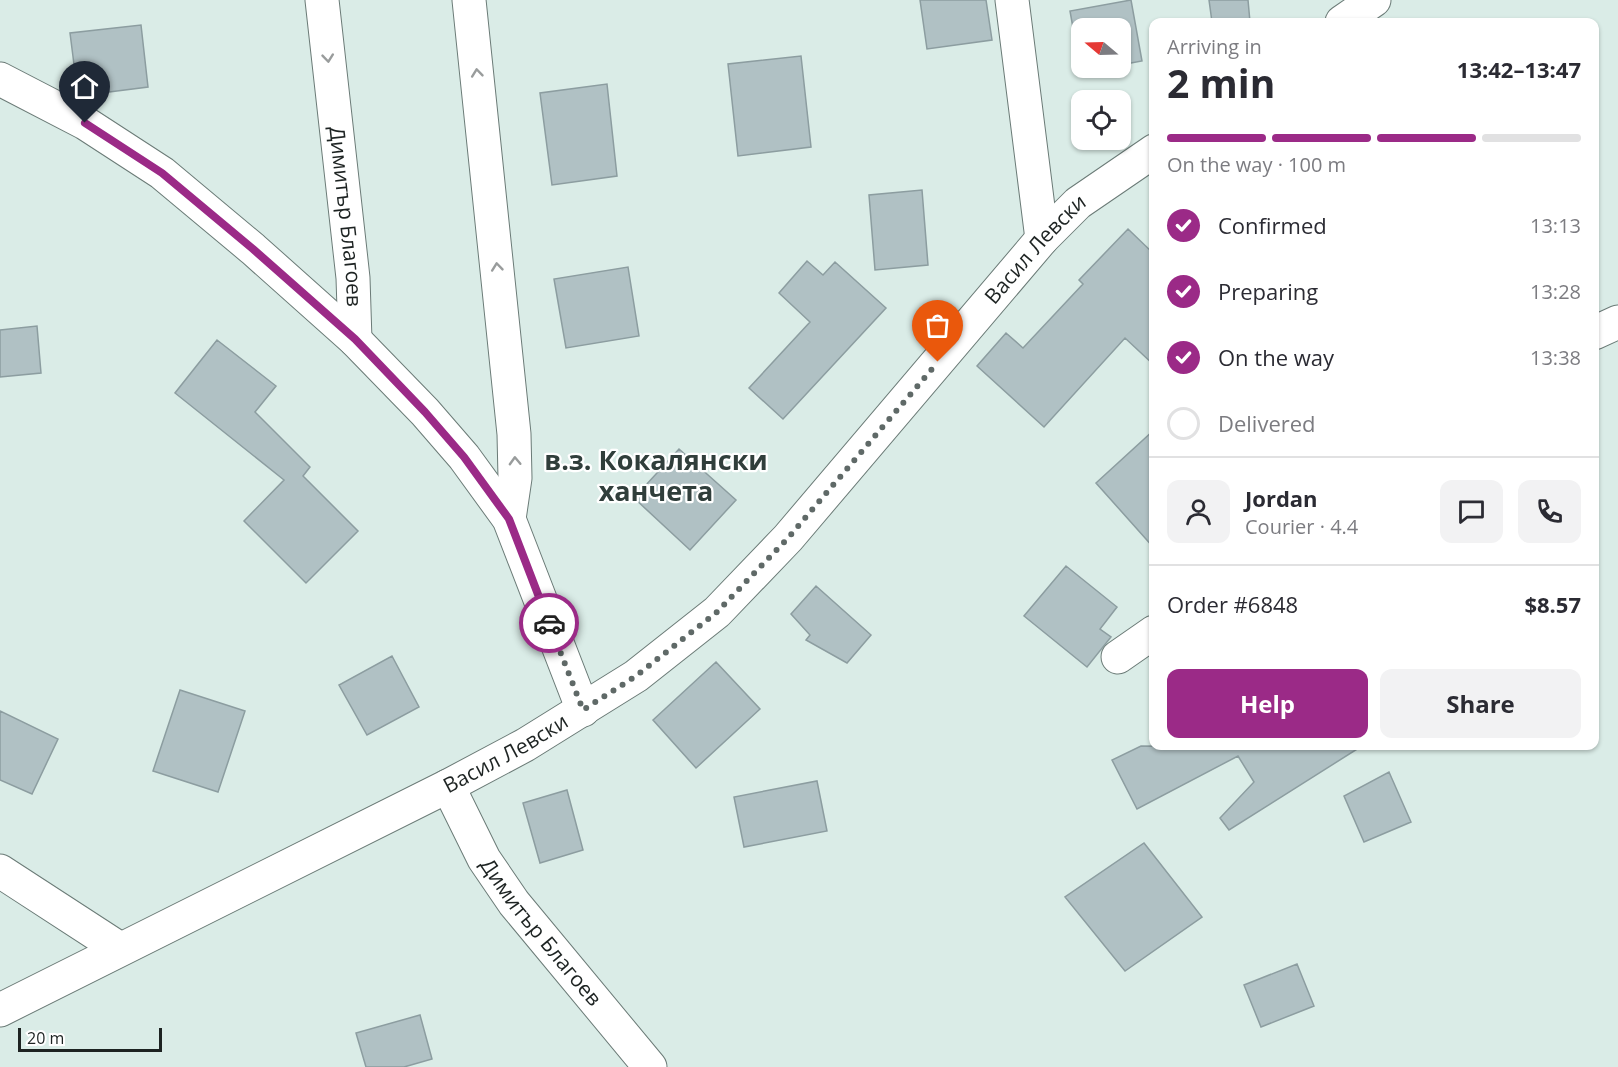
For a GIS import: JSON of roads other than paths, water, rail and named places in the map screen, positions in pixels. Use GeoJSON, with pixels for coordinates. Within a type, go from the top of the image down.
{"type":"FeatureCollection","features":[{"type":"Feature","properties":{"kind":"street","name":"Димитър Благоев"},"geometry":{"type":"LineString","coordinates":[[322,0],[353,278],[355,339]]}},
{"type":"Feature","properties":{"kind":"street"},"geometry":{"type":"LineString","coordinates":[[469,0],[514,434],[515,478],[509,519]]}},
{"type":"Feature","properties":{"kind":"street"},"geometry":{"type":"LineString","coordinates":[[1012,0],[1042,239]]}},
{"type":"Feature","properties":{"kind":"street"},"geometry":{"type":"LineString","coordinates":[[1348,18],[1374,0]]}},
{"type":"Feature","properties":{"kind":"street"},"geometry":{"type":"LineString","coordinates":[[0,79],[85,123],[162,173],[355,339],[464,457],[509,519],[583,710]]}},
{"type":"Feature","properties":{"kind":"street","name":"Васил Левски"},"geometry":{"type":"LineString","coordinates":[[0,1010],[448,786],[525,745],[636,676],[717,612],[788,538],[1042,239],[1078,203],[1149,154]]}},
{"type":"Feature","properties":{"kind":"street"},"geometry":{"type":"LineString","coordinates":[[1599,331],[1618,322]]}},
{"type":"Feature","properties":{"kind":"street"},"geometry":{"type":"LineString","coordinates":[[1118,657],[1149,635]]}},
{"type":"Feature","properties":{"kind":"street","name":"Димитър Благоев"},"geometry":{"type":"LineString","coordinates":[[448,786],[484,859],[514,903],[650,1067]]}},
{"type":"Feature","properties":{"kind":"street"},"geometry":{"type":"LineString","coordinates":[[0,871],[120,949]]}},
{"type":"Feature","properties":{"kind":"district","name":"в.з. Кокалянски ханчета"},"geometry":{"type":"Point","coordinates":[656,476]}}]}
